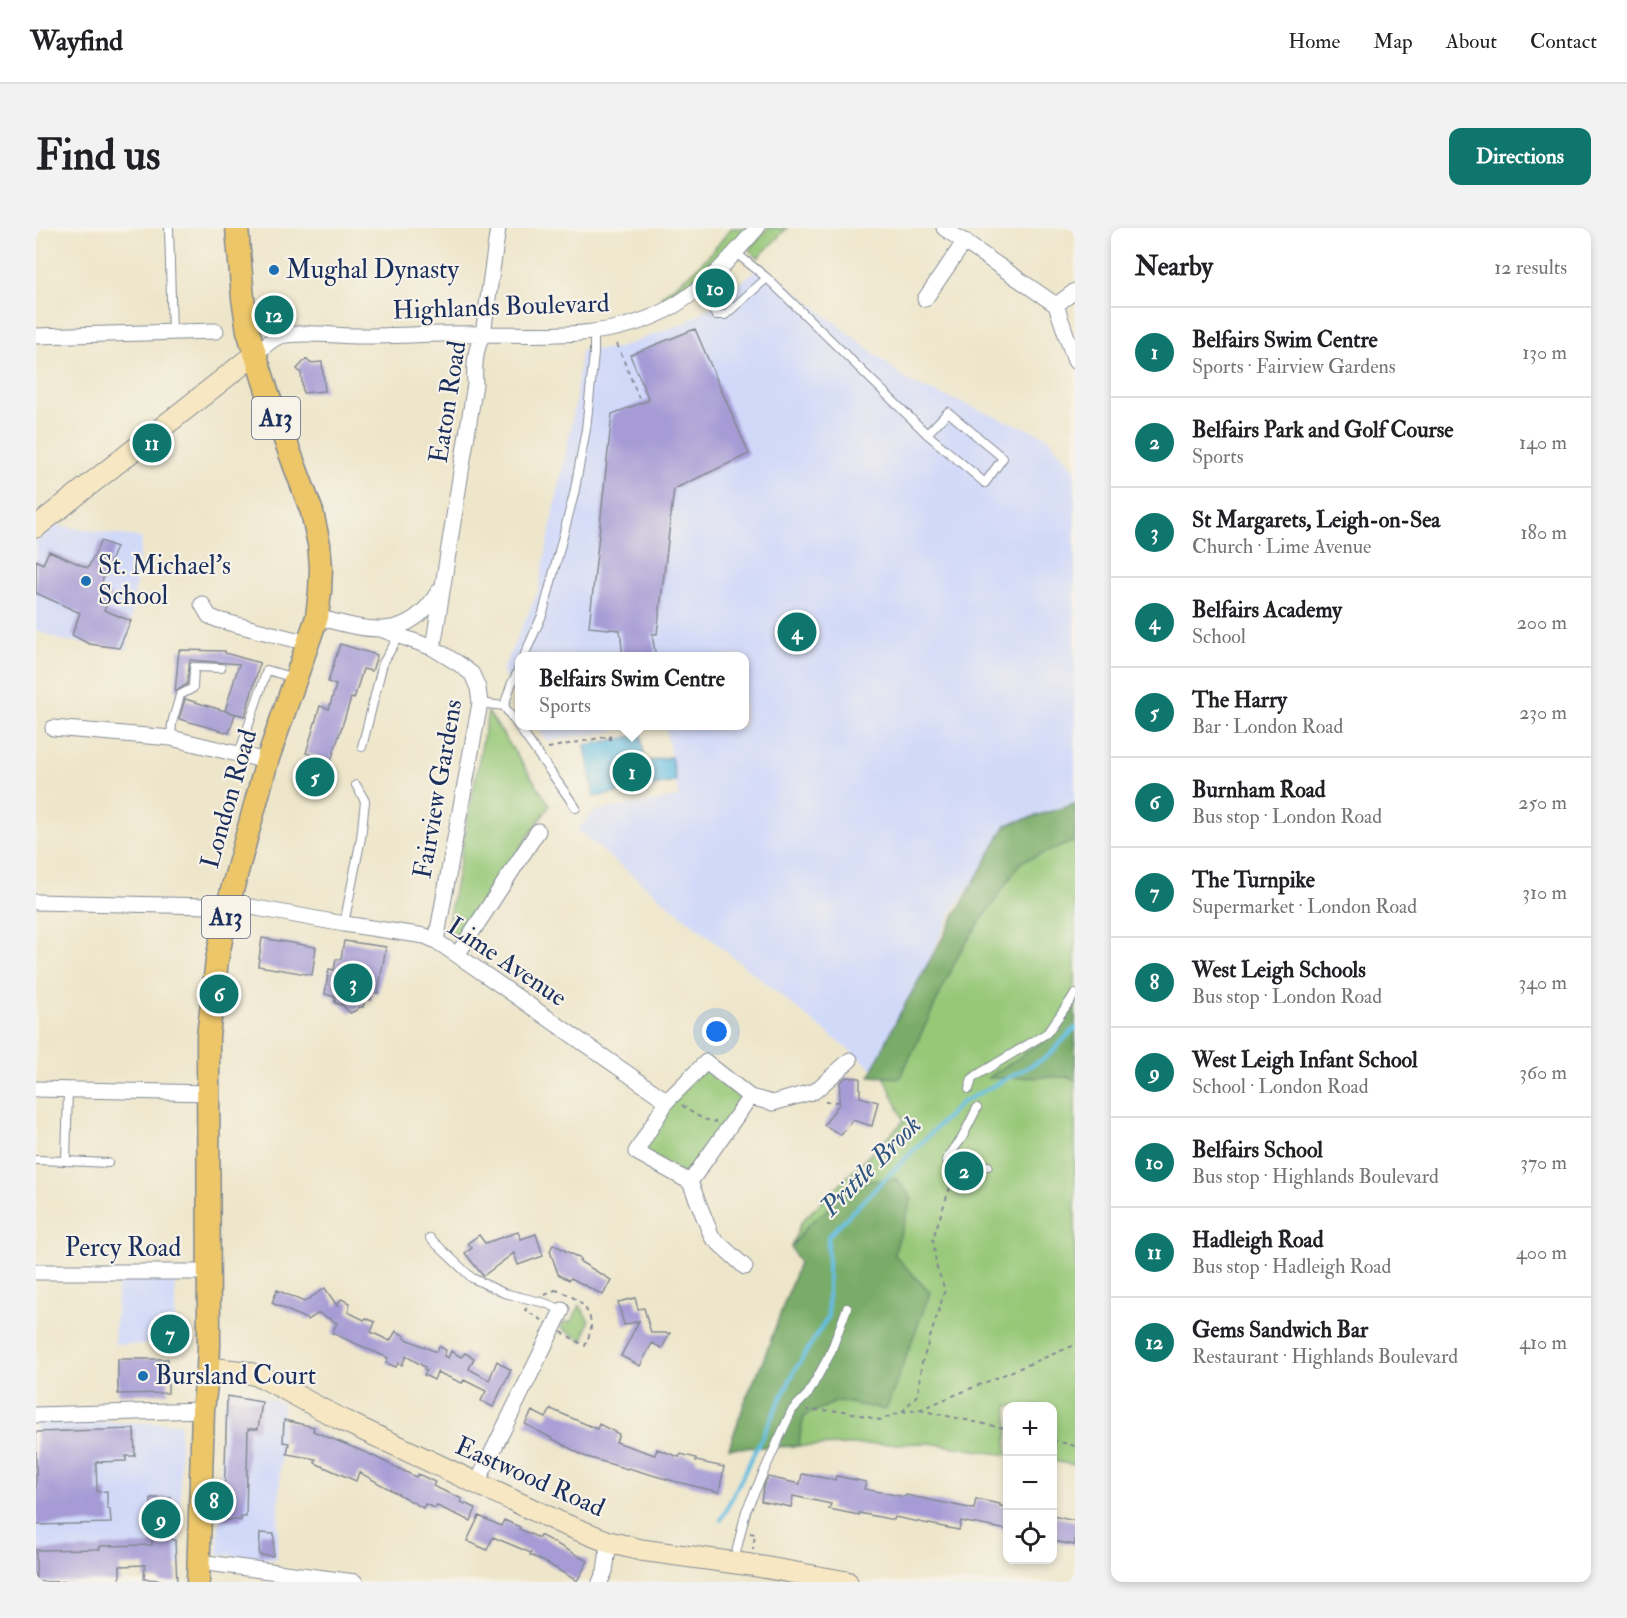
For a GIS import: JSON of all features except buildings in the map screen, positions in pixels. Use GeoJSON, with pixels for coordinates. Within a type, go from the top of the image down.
{"type":"FeatureCollection","features":[{"type":"Feature","properties":{"kind":"main road","name":"London Road"},"geometry":{"type":"LineString","coordinates":[[199,1572],[203,1410],[208,1368],[210,1272],[208,1036],[217,960],[228,905],[267,760],[316,617],[321,567],[312,512],[268,398],[248,332],[237,228]]}},
{"type":"Feature","properties":{"kind":"street","name":"Eaton Road"},"geometry":{"type":"LineString","coordinates":[[433,648],[475,384],[474,371],[479,341],[483,334],[498,228]]}},
{"type":"Feature","properties":{"kind":"street","name":"Highlands Boulevard"},"geometry":{"type":"LineString","coordinates":[[254,355],[277,337],[293,334],[354,336],[552,334],[594,332],[625,326],[662,312],[697,290],[728,262],[757,228]]}},
{"type":"Feature","properties":{"kind":"street"},"geometry":{"type":"LineString","coordinates":[[944,228],[1056,305],[1075,361]]}},
{"type":"Feature","properties":{"kind":"street"},"geometry":{"type":"LineString","coordinates":[[925,299],[965,241]]}},
{"type":"Feature","properties":{"kind":"street"},"geometry":{"type":"LineString","coordinates":[[1056,305],[1075,291]]}},
{"type":"Feature","properties":{"kind":"street"},"geometry":{"type":"LineString","coordinates":[[36,336],[216,331]]}},
{"type":"Feature","properties":{"kind":"street"},"geometry":{"type":"LineString","coordinates":[[46,523],[254,355]]}},
{"type":"Feature","properties":{"kind":"street","name":"Eaton Road"},"geometry":{"type":"LineString","coordinates":[[316,617],[354,627],[383,630],[404,624],[417,616],[429,606],[442,584]]}},
{"type":"Feature","properties":{"kind":"street"},"geometry":{"type":"LineString","coordinates":[[202,604],[209,616],[218,620],[308,643]]}},
{"type":"Feature","properties":{"kind":"street","name":"Fairview Gardens"},"geometry":{"type":"LineString","coordinates":[[383,630],[433,648],[448,656],[472,674],[478,688],[480,703],[436,941]]}},
{"type":"Feature","properties":{"kind":"street"},"geometry":{"type":"LineString","coordinates":[[53,728],[171,738],[267,760]]}},
{"type":"Feature","properties":{"kind":"street"},"geometry":{"type":"LineString","coordinates":[[457,955],[538,831]]}},
{"type":"Feature","properties":{"kind":"street","name":"Lime Avenue"},"geometry":{"type":"LineString","coordinates":[[36,902],[251,907],[425,936],[436,941],[669,1098]]}},
{"type":"Feature","properties":{"kind":"street"},"geometry":{"type":"LineString","coordinates":[[745,1267],[712,1238],[690,1182],[636,1152],[669,1098],[706,1062],[750,1097],[773,1103],[815,1091],[850,1060]]}},
{"type":"Feature","properties":{"kind":"street"},"geometry":{"type":"LineString","coordinates":[[36,1089],[209,1093]]}},
{"type":"Feature","properties":{"kind":"street"},"geometry":{"type":"LineString","coordinates":[[690,1182],[750,1097]]}},
{"type":"Feature","properties":{"kind":"street","name":"Percy Road"},"geometry":{"type":"LineString","coordinates":[[36,1272],[210,1272]]}},
{"type":"Feature","properties":{"kind":"street"},"geometry":{"type":"LineString","coordinates":[[477,1483],[562,1310]]}},
{"type":"Feature","properties":{"kind":"street","name":"Eastwood Road"},"geometry":{"type":"LineString","coordinates":[[208,1368],[246,1372],[262,1377],[338,1418],[569,1527],[609,1542],[641,1550],[847,1582]]}},
{"type":"Feature","properties":{"kind":"street"},"geometry":{"type":"LineString","coordinates":[[36,1415],[203,1410]]}},
{"type":"Feature","properties":{"kind":"street"},"geometry":{"type":"LineString","coordinates":[[600,1582],[605,1571],[609,1542]]}},
{"type":"Feature","properties":{"kind":"street"},"geometry":{"type":"LineString","coordinates":[[199,1572],[355,1582]]}},
{"type":"Feature","properties":{"kind":"lane"},"geometry":{"type":"LineString","coordinates":[[169,229],[172,333]]}},
{"type":"Feature","properties":{"kind":"lane"},"geometry":{"type":"LineString","coordinates":[[736,253],[767,278],[927,434],[985,483],[1003,458],[948,412],[927,434]]}},
{"type":"Feature","properties":{"kind":"lane"},"geometry":{"type":"LineString","coordinates":[[697,290],[716,315],[725,315],[767,278]]}},
{"type":"Feature","properties":{"kind":"lane"},"geometry":{"type":"LineString","coordinates":[[526,652],[543,613],[574,494],[586,429],[594,354],[594,332]]}},
{"type":"Feature","properties":{"kind":"lane"},"geometry":{"type":"LineString","coordinates":[[362,747],[383,663],[399,636]]}},
{"type":"Feature","properties":{"kind":"lane"},"geometry":{"type":"LineString","coordinates":[[171,738],[172,723],[180,696],[193,688],[194,667],[221,668]]}},
{"type":"Feature","properties":{"kind":"lane"},"geometry":{"type":"LineString","coordinates":[[239,754],[267,670],[296,678]]}},
{"type":"Feature","properties":{"kind":"lane"},"geometry":{"type":"LineString","coordinates":[[504,706],[515,676]]}},
{"type":"Feature","properties":{"kind":"lane"},"geometry":{"type":"LineString","coordinates":[[480,703],[504,706],[515,721]]}},
{"type":"Feature","properties":{"kind":"lane"},"geometry":{"type":"LineString","coordinates":[[521,730],[576,808]]}},
{"type":"Feature","properties":{"kind":"lane"},"geometry":{"type":"LineString","coordinates":[[344,924],[361,838],[365,801],[356,785]]}},
{"type":"Feature","properties":{"kind":"lane"},"geometry":{"type":"LineString","coordinates":[[969,1089],[972,1078],[1047,1033],[1075,994]]}},
{"type":"Feature","properties":{"kind":"lane"},"geometry":{"type":"LineString","coordinates":[[66,1161],[68,1090]]}},
{"type":"Feature","properties":{"kind":"lane"},"geometry":{"type":"LineString","coordinates":[[977,1108],[962,1138],[946,1160],[988,1166]]}},
{"type":"Feature","properties":{"kind":"lane"},"geometry":{"type":"LineString","coordinates":[[36,1160],[108,1163]]}},
{"type":"Feature","properties":{"kind":"lane"},"geometry":{"type":"LineString","coordinates":[[430,1238],[472,1278],[504,1293],[545,1303],[562,1310]]}},
{"type":"Feature","properties":{"kind":"lane"},"geometry":{"type":"LineString","coordinates":[[742,1564],[741,1532],[746,1511],[792,1410],[808,1394],[830,1354],[847,1308]]}},
{"type":"Feature","properties":{"kind":"path"},"geometry":{"type":"LineString","coordinates":[[617,344],[641,403]]}},
{"type":"Feature","properties":{"kind":"path"},"geometry":{"type":"LineString","coordinates":[[536,750],[610,736],[610,740]]}},
{"type":"Feature","properties":{"kind":"path"},"geometry":{"type":"LineString","coordinates":[[669,1098],[704,1120],[731,1124]]}},
{"type":"Feature","properties":{"kind":"path"},"geometry":{"type":"LineString","coordinates":[[902,1412],[918,1394],[921,1366],[945,1290],[936,1265],[933,1238],[952,1181],[946,1160]]}},
{"type":"Feature","properties":{"kind":"path"},"geometry":{"type":"LineString","coordinates":[[792,1410],[845,1411],[880,1419],[902,1412],[920,1410],[1075,1345]]}},
{"type":"Feature","properties":{"kind":"path"},"geometry":{"type":"LineString","coordinates":[[920,1410],[1003,1429]]}},
{"type":"Feature","properties":{"kind":"path"},"geometry":{"type":"LineString","coordinates":[[1057,1441],[1075,1446]]}},
{"type":"Feature","properties":{"kind":"path"},"geometry":{"type":"LineString","coordinates":[[741,1532],[755,1534],[742,1564]]}},
{"type":"Feature","properties":{"kind":"shaded area"},"geometry":{"type":"Polygon","coordinates":[[[762,264],[911,383],[1046,436],[1075,469],[1075,811],[1004,839],[952,911],[877,1072],[577,830],[595,811],[679,797],[666,730],[749,730],[749,652],[515,652],[515,692],[502,671],[538,592],[575,405],[581,351],[618,348],[687,322],[721,300],[762,264]]]}},
{"type":"Feature","properties":{"kind":"shaded area","name":"St. Michael's School"},"geometry":{"type":"Polygon","coordinates":[[[54,525],[142,538],[127,649],[60,640],[36,630],[36,540],[54,525]]]}},
{"type":"Feature","properties":{"kind":"shaded area"},"geometry":{"type":"Polygon","coordinates":[[[540,730],[618,730],[547,741],[540,730]]]}},
{"type":"Feature","properties":{"kind":"shaded area"},"geometry":{"type":"Polygon","coordinates":[[[175,1278],[175,1346],[114,1344],[118,1279],[175,1278]]]}},
{"type":"Feature","properties":{"kind":"shaded area"},"geometry":{"type":"Polygon","coordinates":[[[234,1389],[283,1404],[277,1560],[218,1554],[223,1406],[228,1393],[234,1389]]]}},
{"type":"Feature","properties":{"kind":"shaded area"},"geometry":{"type":"Polygon","coordinates":[[[36,1422],[180,1423],[181,1565],[120,1566],[120,1582],[36,1582],[36,1422]]]}},
{"type":"Feature","properties":{"kind":"green space"},"geometry":{"type":"Polygon","coordinates":[[[731,228],[749,228],[702,277],[688,288],[664,301],[661,296],[699,265],[731,228]]]}},
{"type":"Feature","properties":{"kind":"green space"},"geometry":{"type":"Polygon","coordinates":[[[768,228],[787,228],[758,258],[749,250],[768,228]]]}},
{"type":"Feature","properties":{"kind":"green space"},"geometry":{"type":"Polygon","coordinates":[[[488,712],[550,805],[458,939],[447,928],[488,712]]]}},
{"type":"Feature","properties":{"kind":"green space"},"geometry":{"type":"Polygon","coordinates":[[[1075,804],[1075,841],[1021,862],[961,950],[900,1078],[870,1076],[898,1017],[1006,825],[1075,804]]]}},
{"type":"Feature","properties":{"kind":"green space"},"geometry":{"type":"Polygon","coordinates":[[[1075,814],[1075,1465],[1057,1462],[1057,1402],[1003,1402],[1003,1454],[929,1443],[729,1448],[799,1263],[791,1247],[802,1221],[904,1121],[883,1073],[955,914],[1009,839],[1075,814]]]}},
{"type":"Feature","properties":{"kind":"green space"},"geometry":{"type":"Polygon","coordinates":[[[1075,1005],[1075,1080],[1069,1077],[988,1078],[1052,1035],[1075,1005]]]}},
{"type":"Feature","properties":{"kind":"green space"},"geometry":{"type":"Polygon","coordinates":[[[705,1068],[743,1098],[689,1177],[642,1150],[671,1103],[705,1068]]]}},
{"type":"Feature","properties":{"kind":"green space"},"geometry":{"type":"Polygon","coordinates":[[[896,1179],[912,1198],[894,1254],[930,1293],[886,1410],[838,1401],[804,1416],[798,1446],[729,1448],[799,1263],[791,1247],[808,1225],[862,1181],[896,1179]]]}},
{"type":"Feature","properties":{"kind":"green space"},"geometry":{"type":"Polygon","coordinates":[[[580,1305],[589,1321],[583,1341],[561,1328],[564,1322],[571,1322],[580,1305]]]}},
{"type":"Feature","properties":{"kind":"water"},"geometry":{"type":"Polygon","coordinates":[[[641,735],[645,762],[671,757],[676,782],[594,797],[585,745],[641,735]]]}},
{"type":"Feature","properties":{"kind":"waterway","name":"Prittle Brook"},"geometry":{"type":"LineString","coordinates":[[721,1520],[795,1370],[828,1317],[828,1236],[961,1103],[1047,1057],[1075,1028]]}},
{"type":"Feature","properties":{"kind":"place","name":"Mughal Dynasty"},"geometry":{"type":"Point","coordinates":[274,270]}},
{"type":"Feature","properties":{"kind":"place","name":"Belfairs School"},"geometry":{"type":"Point","coordinates":[715,288]}},
{"type":"Feature","properties":{"kind":"place","name":"Gems Sandwich Bar"},"geometry":{"type":"Point","coordinates":[274,315]}},
{"type":"Feature","properties":{"kind":"place","name":"Hadleigh Road"},"geometry":{"type":"Point","coordinates":[152,443]}},
{"type":"Feature","properties":{"kind":"place","name":"St. Michael's School"},"geometry":{"type":"Point","coordinates":[86,581]}},
{"type":"Feature","properties":{"kind":"place","name":"Belfairs Academy"},"geometry":{"type":"Point","coordinates":[797,632]}},
{"type":"Feature","properties":{"kind":"place","name":"Belfairs Swim Centre"},"geometry":{"type":"Point","coordinates":[632,772]}},
{"type":"Feature","properties":{"kind":"place","name":"The Harry"},"geometry":{"type":"Point","coordinates":[315,777]}},
{"type":"Feature","properties":{"kind":"place","name":"St Margarets, Leigh-on-Sea"},"geometry":{"type":"Point","coordinates":[353,983]}},
{"type":"Feature","properties":{"kind":"place","name":"Burnham Road"},"geometry":{"type":"Point","coordinates":[219,994]}},
{"type":"Feature","properties":{"kind":"place","name":"Belfairs Park and Golf Course"},"geometry":{"type":"Point","coordinates":[964,1171]}},
{"type":"Feature","properties":{"kind":"place","name":"The Turnpike"},"geometry":{"type":"Point","coordinates":[170,1334]}},
{"type":"Feature","properties":{"kind":"place","name":"Bursland Court"},"geometry":{"type":"Point","coordinates":[143,1376]}},
{"type":"Feature","properties":{"kind":"place","name":"West Leigh Schools"},"geometry":{"type":"Point","coordinates":[214,1501]}},
{"type":"Feature","properties":{"kind":"place","name":"West Leigh Infant School"},"geometry":{"type":"Point","coordinates":[161,1519]}}]}
